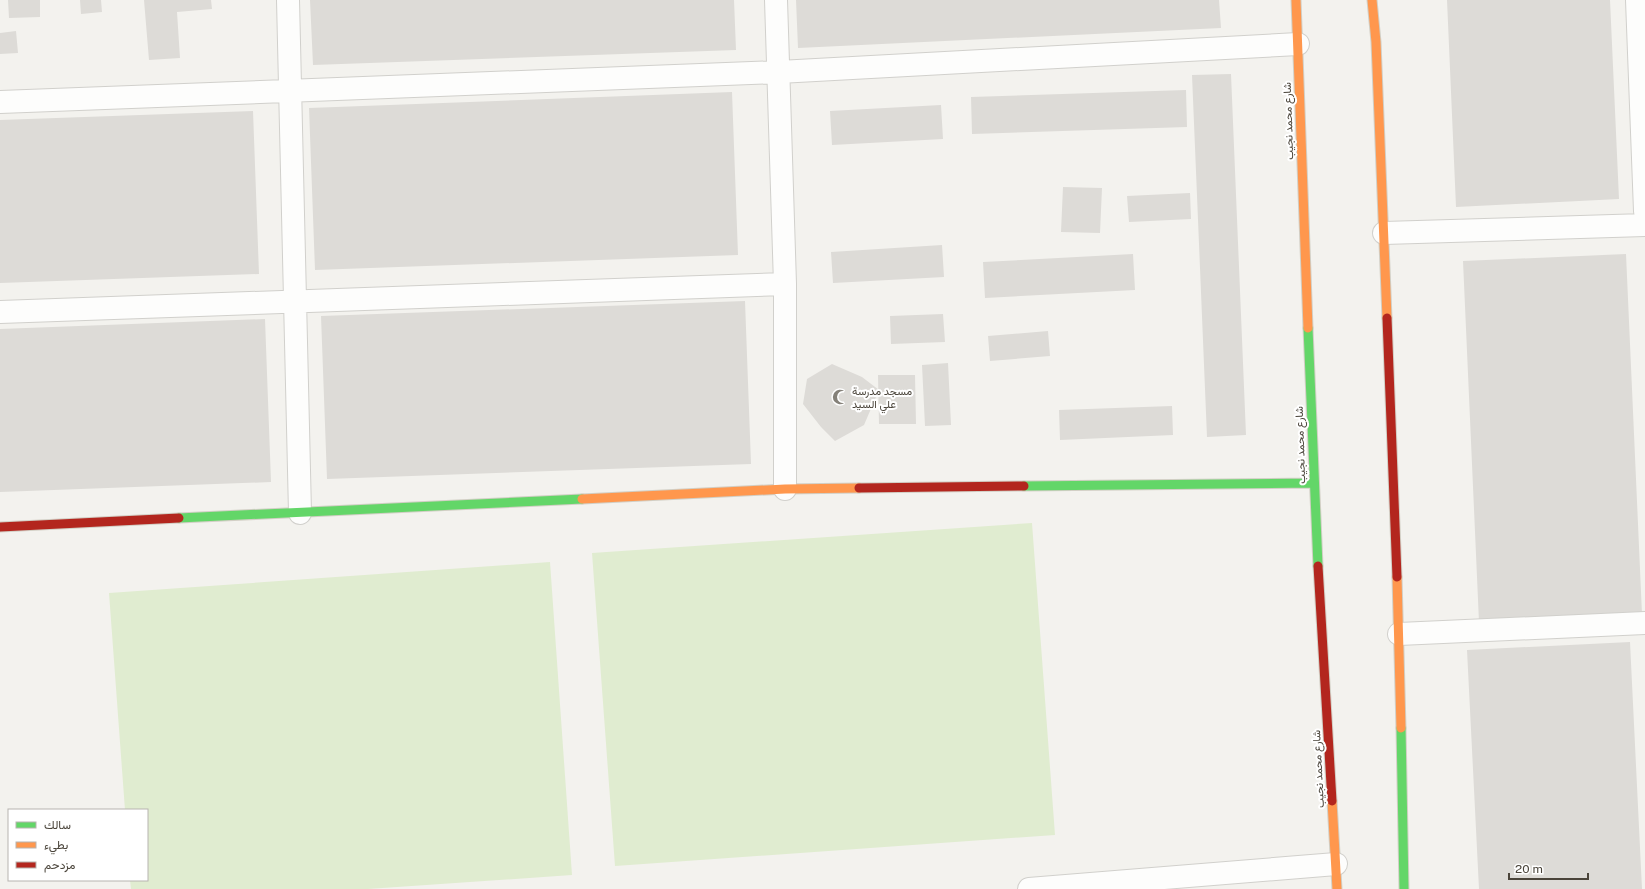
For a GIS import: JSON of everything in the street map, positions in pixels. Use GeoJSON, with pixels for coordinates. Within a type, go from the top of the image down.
{"type":"FeatureCollection","features":[{"type":"Feature","properties":{"kind":"main road","name":"شارع محمد نجيب"},"geometry":{"type":"LineString","coordinates":[[1296,0],[1313,483],[1337,889]]}},
{"type":"Feature","properties":{"kind":"main road"},"geometry":{"type":"LineString","coordinates":[[1372,0],[1376,42],[1399,634],[1404,889]]}},
{"type":"Feature","properties":{"kind":"main road"},"geometry":{"type":"LineString","coordinates":[[0,526],[785,489],[1313,483]]}},
{"type":"Feature","properties":{"kind":"street"},"geometry":{"type":"LineString","coordinates":[[288,0],[300,513]]}},
{"type":"Feature","properties":{"kind":"street"},"geometry":{"type":"LineString","coordinates":[[776,0],[785,284],[785,489]]}},
{"type":"Feature","properties":{"kind":"street"},"geometry":{"type":"LineString","coordinates":[[1637,0],[1642,22],[1645,211]]}},
{"type":"Feature","properties":{"kind":"street"},"geometry":{"type":"LineString","coordinates":[[0,102],[779,72],[1298,44]]}},
{"type":"Feature","properties":{"kind":"street"},"geometry":{"type":"LineString","coordinates":[[1384,233],[1645,225]]}},
{"type":"Feature","properties":{"kind":"street"},"geometry":{"type":"LineString","coordinates":[[0,312],[785,284]]}},
{"type":"Feature","properties":{"kind":"street"},"geometry":{"type":"LineString","coordinates":[[1399,634],[1645,623]]}},
{"type":"Feature","properties":{"kind":"street"},"geometry":{"type":"LineString","coordinates":[[1029,889],[1336,864]]}},
{"type":"Feature","properties":{"kind":"green space"},"geometry":{"type":"Polygon","coordinates":[[[1032,523],[1055,835],[615,866],[592,553],[1032,523]]]}},
{"type":"Feature","properties":{"kind":"green space"},"geometry":{"type":"Polygon","coordinates":[[[550,562],[572,875],[368,889],[131,889],[130,881],[148,881],[148,809],[125,809],[109,593],[550,562]]]}},
{"type":"Feature","properties":{"kind":"building"},"geometry":{"type":"Polygon","coordinates":[[[8,0],[40,0],[40,17],[9,18],[8,0]]]}},
{"type":"Feature","properties":{"kind":"building"},"geometry":{"type":"Polygon","coordinates":[[[80,0],[101,0],[102,12],[81,14],[80,0]]]}},
{"type":"Feature","properties":{"kind":"building"},"geometry":{"type":"Polygon","coordinates":[[[144,0],[211,0],[212,9],[177,12],[180,58],[149,60],[144,0]]]}},
{"type":"Feature","properties":{"kind":"building"},"geometry":{"type":"Polygon","coordinates":[[[310,0],[734,0],[736,50],[313,65],[310,0]]]}},
{"type":"Feature","properties":{"kind":"building"},"geometry":{"type":"Polygon","coordinates":[[[796,0],[1219,0],[1221,28],[798,48],[796,0]]]}},
{"type":"Feature","properties":{"kind":"building"},"geometry":{"type":"Polygon","coordinates":[[[1447,0],[1610,0],[1619,199],[1456,207],[1447,0]]]}},
{"type":"Feature","properties":{"kind":"building"},"geometry":{"type":"Polygon","coordinates":[[[16,31],[18,53],[0,54],[0,33],[16,31]]]}},
{"type":"Feature","properties":{"kind":"building"},"geometry":{"type":"Polygon","coordinates":[[[1231,74],[1246,435],[1207,437],[1192,75],[1231,74]]]}},
{"type":"Feature","properties":{"kind":"building"},"geometry":{"type":"Polygon","coordinates":[[[1186,90],[1187,127],[972,134],[971,97],[1186,90]]]}},
{"type":"Feature","properties":{"kind":"building"},"geometry":{"type":"Polygon","coordinates":[[[732,92],[738,255],[315,270],[309,108],[732,92]]]}},
{"type":"Feature","properties":{"kind":"building"},"geometry":{"type":"Polygon","coordinates":[[[941,105],[943,139],[832,145],[830,111],[941,105]]]}},
{"type":"Feature","properties":{"kind":"building"},"geometry":{"type":"Polygon","coordinates":[[[253,111],[259,274],[0,283],[0,120],[253,111]]]}},
{"type":"Feature","properties":{"kind":"building"},"geometry":{"type":"Polygon","coordinates":[[[1063,187],[1102,188],[1100,233],[1061,232],[1063,187]]]}},
{"type":"Feature","properties":{"kind":"building"},"geometry":{"type":"Polygon","coordinates":[[[1190,193],[1191,219],[1129,222],[1127,196],[1190,193]]]}},
{"type":"Feature","properties":{"kind":"building"},"geometry":{"type":"Polygon","coordinates":[[[942,245],[944,277],[833,283],[831,252],[942,245]]]}},
{"type":"Feature","properties":{"kind":"building"},"geometry":{"type":"Polygon","coordinates":[[[1133,254],[1135,290],[985,298],[983,262],[1133,254]]]}},
{"type":"Feature","properties":{"kind":"building"},"geometry":{"type":"Polygon","coordinates":[[[1626,254],[1642,614],[1479,622],[1463,261],[1626,254]]]}},
{"type":"Feature","properties":{"kind":"building"},"geometry":{"type":"Polygon","coordinates":[[[745,301],[751,464],[327,479],[321,316],[745,301]]]}},
{"type":"Feature","properties":{"kind":"building"},"geometry":{"type":"Polygon","coordinates":[[[943,314],[945,342],[891,344],[890,316],[943,314]]]}},
{"type":"Feature","properties":{"kind":"building"},"geometry":{"type":"Polygon","coordinates":[[[265,319],[271,482],[0,492],[0,329],[265,319]]]}},
{"type":"Feature","properties":{"kind":"building"},"geometry":{"type":"Polygon","coordinates":[[[1048,331],[1050,356],[990,361],[988,336],[1048,331]]]}},
{"type":"Feature","properties":{"kind":"building"},"geometry":{"type":"Polygon","coordinates":[[[948,363],[951,425],[925,426],[922,365],[948,363]]]}},
{"type":"Feature","properties":{"kind":"building","name":"مسجد مدرسة علي السيد"},"geometry":{"type":"Polygon","coordinates":[[[832,364],[862,377],[879,390],[864,425],[835,441],[821,427],[803,404],[807,379],[832,364]]]}},
{"type":"Feature","properties":{"kind":"building"},"geometry":{"type":"Polygon","coordinates":[[[878,375],[915,375],[916,424],[879,424],[878,375]]]}},
{"type":"Feature","properties":{"kind":"building"},"geometry":{"type":"Polygon","coordinates":[[[1172,406],[1173,435],[1060,440],[1059,410],[1172,406]]]}},
{"type":"Feature","properties":{"kind":"building"},"geometry":{"type":"Polygon","coordinates":[[[1630,642],[1642,889],[1479,889],[1467,650],[1630,642]]]}},
{"type":"Feature","properties":{"kind":"traffic: fast"},"geometry":{"type":"LineString","coordinates":[[1308,328],[1318,566]]}},
{"type":"Feature","properties":{"kind":"traffic: fast"},"geometry":{"type":"LineString","coordinates":[[1024,486],[1313,483]]}},
{"type":"Feature","properties":{"kind":"traffic: fast"},"geometry":{"type":"LineString","coordinates":[[179,518],[582,499]]}},
{"type":"Feature","properties":{"kind":"traffic: fast"},"geometry":{"type":"LineString","coordinates":[[1401,728],[1404,889]]}},
{"type":"Feature","properties":{"kind":"traffic: slow"},"geometry":{"type":"LineString","coordinates":[[1296,0],[1308,328]]}},
{"type":"Feature","properties":{"kind":"traffic: slow"},"geometry":{"type":"LineString","coordinates":[[1372,0],[1376,42],[1387,318]]}},
{"type":"Feature","properties":{"kind":"traffic: slow"},"geometry":{"type":"LineString","coordinates":[[582,499],[785,489],[859,488]]}},
{"type":"Feature","properties":{"kind":"traffic: slow"},"geometry":{"type":"LineString","coordinates":[[1397,577],[1401,728]]}},
{"type":"Feature","properties":{"kind":"traffic: slow"},"geometry":{"type":"LineString","coordinates":[[1332,801],[1337,889]]}},
{"type":"Feature","properties":{"kind":"traffic: jam"},"geometry":{"type":"LineString","coordinates":[[1387,318],[1397,577]]}},
{"type":"Feature","properties":{"kind":"traffic: jam"},"geometry":{"type":"LineString","coordinates":[[859,488],[1024,486]]}},
{"type":"Feature","properties":{"kind":"traffic: jam"},"geometry":{"type":"LineString","coordinates":[[0,527],[179,518]]}},
{"type":"Feature","properties":{"kind":"traffic: jam"},"geometry":{"type":"LineString","coordinates":[[1318,566],[1332,801]]}},
{"type":"Feature","properties":{"kind":"place","name":"مسجد مدرسة علي السيد"},"geometry":{"type":"Point","coordinates":[840,397]}}]}
